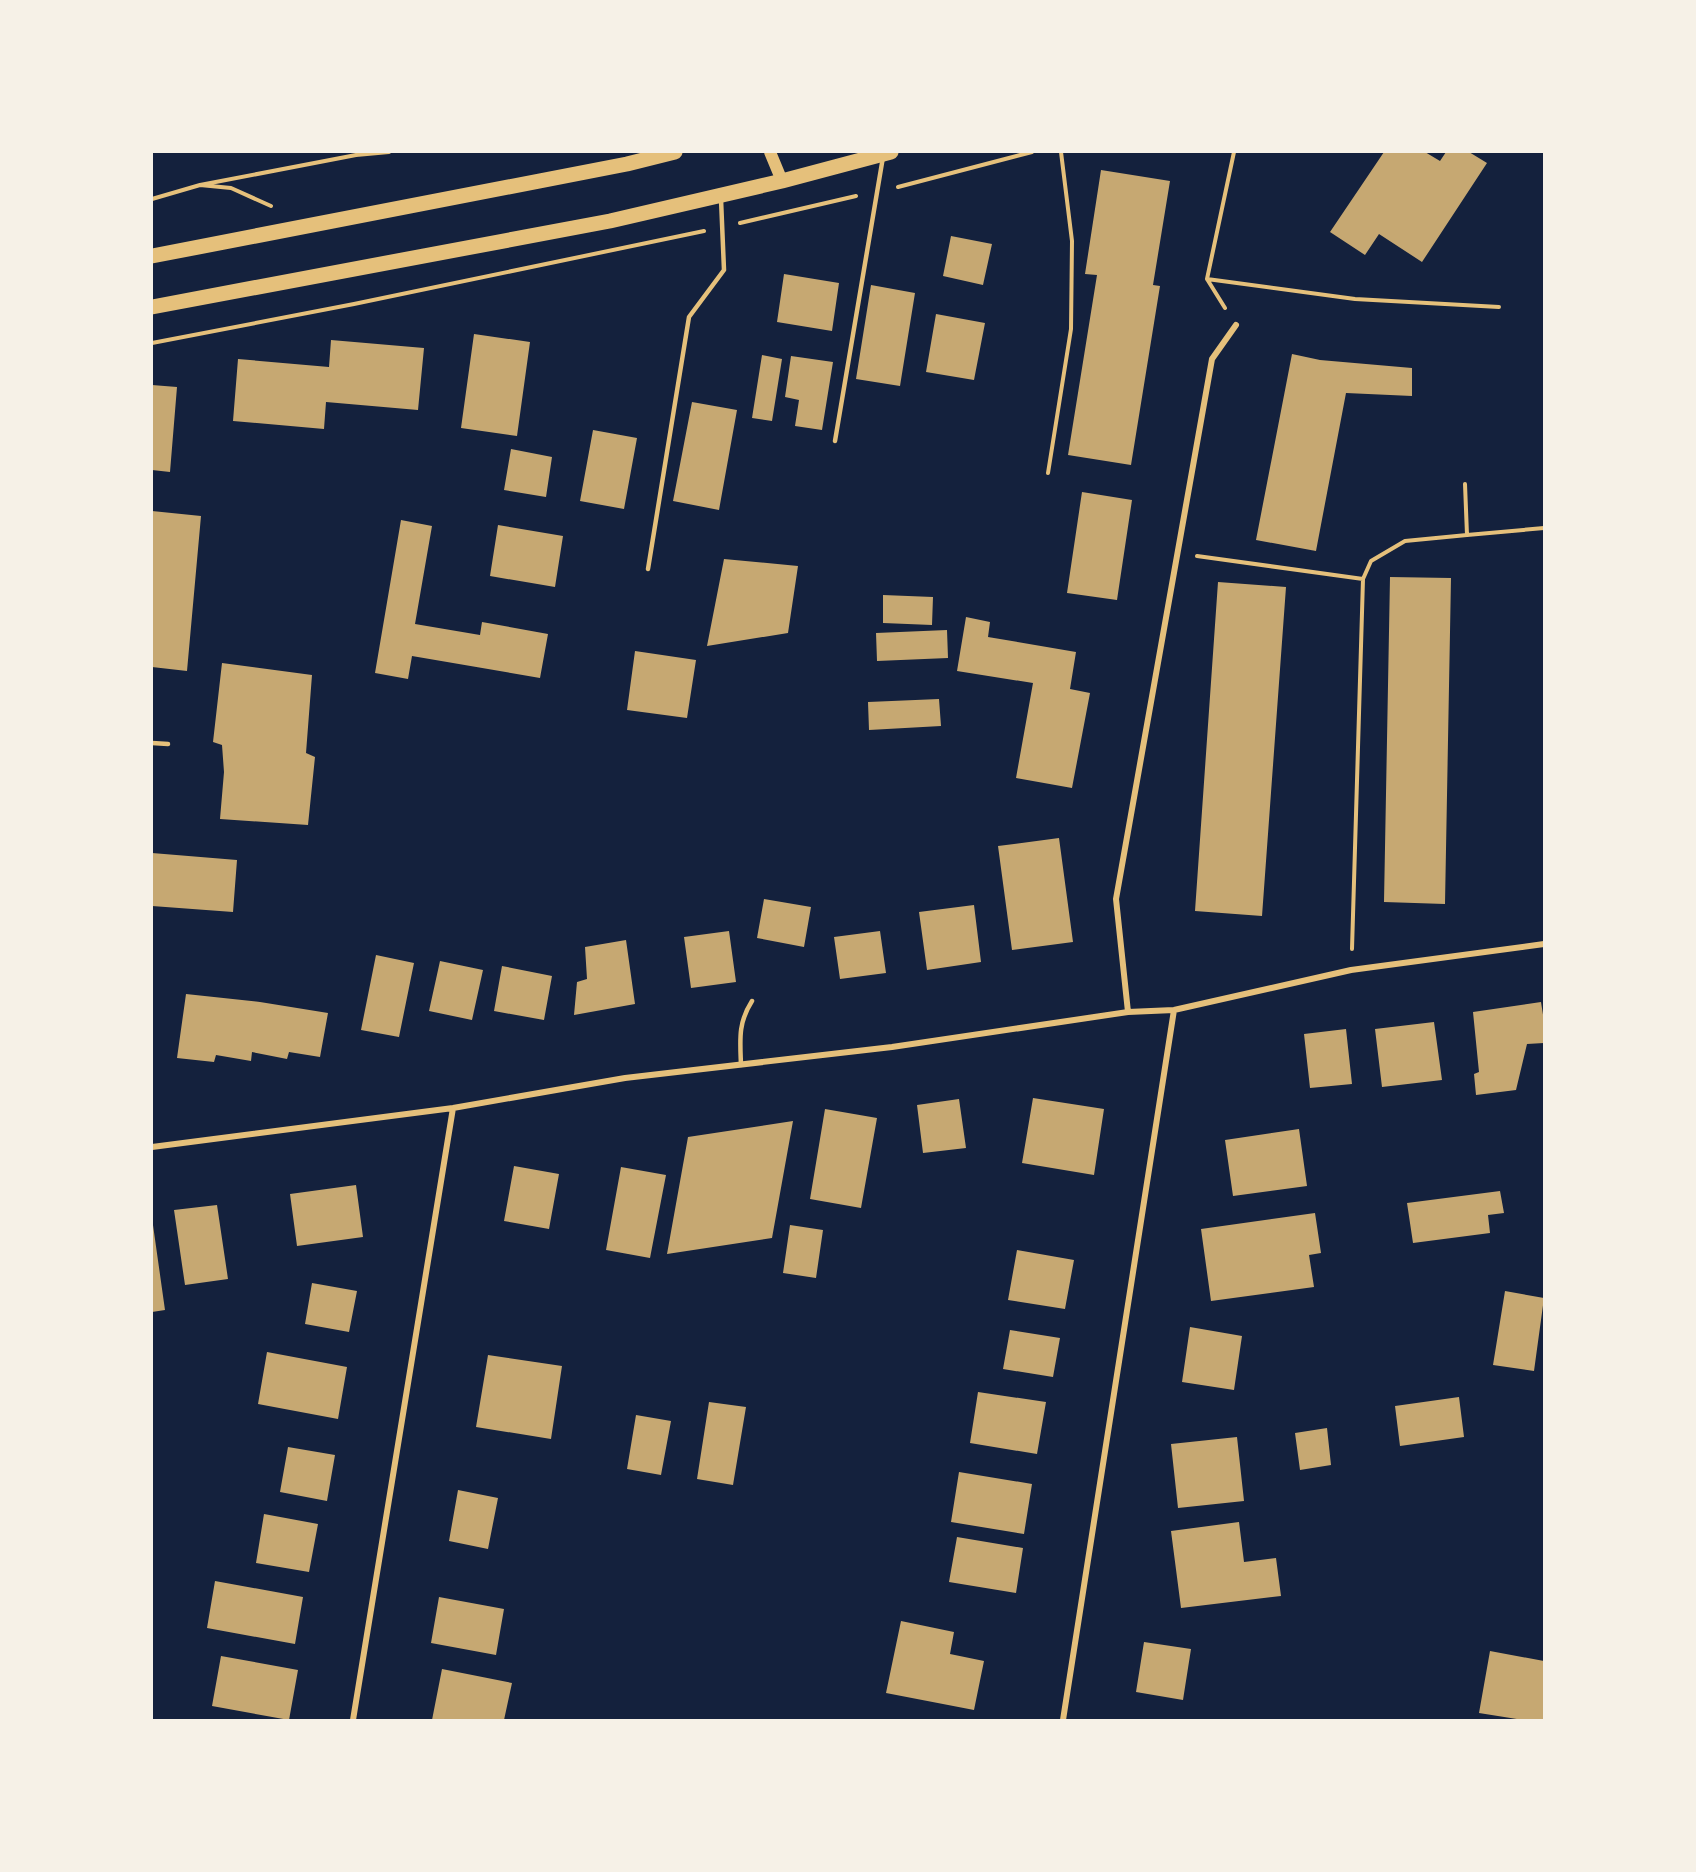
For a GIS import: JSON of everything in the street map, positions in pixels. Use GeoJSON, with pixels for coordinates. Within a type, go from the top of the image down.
{"type":"FeatureCollection","features":[{"type":"Feature","properties":{"kind":"main road"},"geometry":{"type":"LineString","coordinates":[[152,256],[627,164],[675,152]]}},
{"type":"Feature","properties":{"kind":"main road"},"geometry":{"type":"LineString","coordinates":[[770,152],[782,181]]}},
{"type":"Feature","properties":{"kind":"main road"},"geometry":{"type":"LineString","coordinates":[[152,307],[610,221],[782,181],[887,152]]}},
{"type":"Feature","properties":{"kind":"street"},"geometry":{"type":"LineString","coordinates":[[1128,1012],[1116,899],[1212,359],[1236,326]]}},
{"type":"Feature","properties":{"kind":"street"},"geometry":{"type":"LineString","coordinates":[[152,1147],[453,1108],[625,1078],[892,1047],[1128,1012],[1174,1010],[1351,970],[1545,944]]}},
{"type":"Feature","properties":{"kind":"street"},"geometry":{"type":"LineString","coordinates":[[1064,1720],[1174,1010]]}},
{"type":"Feature","properties":{"kind":"street"},"geometry":{"type":"LineString","coordinates":[[353,1720],[453,1108]]}},
{"type":"Feature","properties":{"kind":"lane"},"geometry":{"type":"LineString","coordinates":[[835,441],[887,152]]}},
{"type":"Feature","properties":{"kind":"lane"},"geometry":{"type":"LineString","coordinates":[[648,569],[689,318],[724,270],[721,196]]}},
{"type":"Feature","properties":{"kind":"lane"},"geometry":{"type":"LineString","coordinates":[[152,743],[168,744]]}},
{"type":"Feature","properties":{"kind":"lane"},"geometry":{"type":"LineString","coordinates":[[741,1065],[742,1016],[752,1000]]}},
{"type":"Feature","properties":{"kind":"path"},"geometry":{"type":"LineString","coordinates":[[152,199],[200,185],[356,155],[389,152]]}},
{"type":"Feature","properties":{"kind":"path"},"geometry":{"type":"LineString","coordinates":[[1048,473],[1071,329],[1072,241],[1061,152]]}},
{"type":"Feature","properties":{"kind":"path"},"geometry":{"type":"LineString","coordinates":[[1234,152],[1207,279],[1236,326]]}},
{"type":"Feature","properties":{"kind":"path"},"geometry":{"type":"LineString","coordinates":[[200,185],[231,188],[274,208]]}},
{"type":"Feature","properties":{"kind":"path"},"geometry":{"type":"LineString","coordinates":[[1207,279],[1355,299],[1499,307]]}},
{"type":"Feature","properties":{"kind":"path"},"geometry":{"type":"LineString","coordinates":[[1465,484],[1467,535]]}},
{"type":"Feature","properties":{"kind":"path"},"geometry":{"type":"LineString","coordinates":[[1351,970],[1363,579],[1371,561],[1405,541],[1545,528]]}},
{"type":"Feature","properties":{"kind":"path"},"geometry":{"type":"LineString","coordinates":[[1177,553],[1363,579]]}},
{"type":"Feature","properties":{"kind":"building"},"geometry":{"type":"Polygon","coordinates":[[[1384,152],[1425,152],[1440,161],[1446,152],[1469,152],[1487,163],[1422,262],[1379,234],[1365,255],[1330,232],[1384,152]]]}},
{"type":"Feature","properties":{"kind":"building"},"geometry":{"type":"Polygon","coordinates":[[[1101,170],[1170,181],[1153,285],[1160,286],[1131,465],[1068,455],[1097,275],[1085,274],[1101,170]]]}},
{"type":"Feature","properties":{"kind":"building"},"geometry":{"type":"Polygon","coordinates":[[[951,236],[992,244],[983,285],[943,276],[951,236]]]}},
{"type":"Feature","properties":{"kind":"building"},"geometry":{"type":"Polygon","coordinates":[[[784,274],[839,283],[832,331],[777,322],[784,274]]]}},
{"type":"Feature","properties":{"kind":"building"},"geometry":{"type":"Polygon","coordinates":[[[871,285],[915,293],[900,386],[856,379],[871,285]]]}},
{"type":"Feature","properties":{"kind":"building"},"geometry":{"type":"Polygon","coordinates":[[[936,314],[985,323],[974,380],[926,372],[936,314]]]}},
{"type":"Feature","properties":{"kind":"building"},"geometry":{"type":"Polygon","coordinates":[[[474,334],[530,342],[517,436],[461,428],[474,334]]]}},
{"type":"Feature","properties":{"kind":"building"},"geometry":{"type":"Polygon","coordinates":[[[331,340],[424,348],[418,410],[326,402],[324,429],[233,421],[238,359],[329,367],[331,340]]]}},
{"type":"Feature","properties":{"kind":"building"},"geometry":{"type":"Polygon","coordinates":[[[1292,354],[1320,360],[1412,368],[1412,396],[1346,393],[1316,551],[1256,540],[1292,354]]]}},
{"type":"Feature","properties":{"kind":"building"},"geometry":{"type":"Polygon","coordinates":[[[762,355],[782,359],[772,421],[752,418],[762,355]]]}},
{"type":"Feature","properties":{"kind":"building"},"geometry":{"type":"Polygon","coordinates":[[[791,356],[833,362],[822,430],[795,426],[799,400],[785,397],[791,356]]]}},
{"type":"Feature","properties":{"kind":"building"},"geometry":{"type":"Polygon","coordinates":[[[152,385],[177,387],[170,472],[152,470],[152,385]]]}},
{"type":"Feature","properties":{"kind":"building"},"geometry":{"type":"Polygon","coordinates":[[[692,402],[737,410],[719,510],[673,501],[692,402]]]}},
{"type":"Feature","properties":{"kind":"building"},"geometry":{"type":"Polygon","coordinates":[[[593,430],[637,438],[624,509],[580,501],[593,430]]]}},
{"type":"Feature","properties":{"kind":"building"},"geometry":{"type":"Polygon","coordinates":[[[511,449],[552,457],[546,497],[504,490],[511,449]]]}},
{"type":"Feature","properties":{"kind":"building"},"geometry":{"type":"Polygon","coordinates":[[[1082,492],[1132,500],[1117,600],[1067,593],[1082,492]]]}},
{"type":"Feature","properties":{"kind":"building"},"geometry":{"type":"Polygon","coordinates":[[[152,511],[201,516],[187,671],[152,667],[152,511]]]}},
{"type":"Feature","properties":{"kind":"building"},"geometry":{"type":"Polygon","coordinates":[[[401,520],[432,526],[415,624],[480,635],[482,622],[548,634],[540,678],[412,656],[408,679],[375,673],[401,520]]]}},
{"type":"Feature","properties":{"kind":"building"},"geometry":{"type":"Polygon","coordinates":[[[498,525],[563,536],[555,587],[490,576],[498,525]]]}},
{"type":"Feature","properties":{"kind":"building"},"geometry":{"type":"Polygon","coordinates":[[[724,559],[798,566],[788,633],[707,646],[724,559]]]}},
{"type":"Feature","properties":{"kind":"building"},"geometry":{"type":"Polygon","coordinates":[[[1390,577],[1451,578],[1445,904],[1384,902],[1390,577]]]}},
{"type":"Feature","properties":{"kind":"building"},"geometry":{"type":"Polygon","coordinates":[[[1218,582],[1286,587],[1262,916],[1195,911],[1218,582]]]}},
{"type":"Feature","properties":{"kind":"building"},"geometry":{"type":"Polygon","coordinates":[[[883,595],[933,597],[932,625],[883,623],[883,595]]]}},
{"type":"Feature","properties":{"kind":"building"},"geometry":{"type":"Polygon","coordinates":[[[966,617],[990,622],[988,637],[1076,652],[1070,689],[1090,693],[1072,788],[1016,778],[1033,683],[957,671],[966,617]]]}},
{"type":"Feature","properties":{"kind":"building"},"geometry":{"type":"Polygon","coordinates":[[[947,630],[948,658],[877,661],[876,633],[947,630]]]}},
{"type":"Feature","properties":{"kind":"building"},"geometry":{"type":"Polygon","coordinates":[[[635,651],[696,660],[687,718],[627,710],[635,651]]]}},
{"type":"Feature","properties":{"kind":"building"},"geometry":{"type":"Polygon","coordinates":[[[222,663],[312,675],[306,753],[315,757],[308,825],[220,819],[224,772],[222,745],[213,742],[222,663]]]}},
{"type":"Feature","properties":{"kind":"building"},"geometry":{"type":"Polygon","coordinates":[[[939,699],[941,726],[869,730],[868,702],[939,699]]]}},
{"type":"Feature","properties":{"kind":"building"},"geometry":{"type":"Polygon","coordinates":[[[1059,838],[1073,942],[1012,950],[998,846],[1059,838]]]}},
{"type":"Feature","properties":{"kind":"building"},"geometry":{"type":"Polygon","coordinates":[[[152,853],[237,860],[233,912],[152,906],[152,853]]]}},
{"type":"Feature","properties":{"kind":"building"},"geometry":{"type":"Polygon","coordinates":[[[764,899],[811,907],[804,947],[757,938],[764,899]]]}},
{"type":"Feature","properties":{"kind":"building"},"geometry":{"type":"Polygon","coordinates":[[[974,905],[981,962],[927,970],[919,912],[974,905]]]}},
{"type":"Feature","properties":{"kind":"building"},"geometry":{"type":"Polygon","coordinates":[[[729,931],[736,982],[691,988],[684,937],[729,931]]]}},
{"type":"Feature","properties":{"kind":"building"},"geometry":{"type":"Polygon","coordinates":[[[880,931],[886,973],[840,979],[834,937],[880,931]]]}},
{"type":"Feature","properties":{"kind":"building"},"geometry":{"type":"Polygon","coordinates":[[[626,940],[635,1004],[574,1015],[577,982],[587,979],[585,947],[626,940]]]}},
{"type":"Feature","properties":{"kind":"building"},"geometry":{"type":"Polygon","coordinates":[[[376,955],[414,963],[399,1037],[361,1030],[376,955]]]}},
{"type":"Feature","properties":{"kind":"building"},"geometry":{"type":"Polygon","coordinates":[[[440,961],[483,970],[472,1020],[429,1011],[440,961]]]}},
{"type":"Feature","properties":{"kind":"building"},"geometry":{"type":"Polygon","coordinates":[[[502,966],[552,976],[544,1020],[494,1011],[502,966]]]}},
{"type":"Feature","properties":{"kind":"building"},"geometry":{"type":"Polygon","coordinates":[[[186,994],[260,1002],[328,1013],[320,1057],[289,1052],[287,1059],[252,1052],[251,1061],[216,1055],[214,1062],[177,1058],[186,994]]]}},
{"type":"Feature","properties":{"kind":"building"},"geometry":{"type":"Polygon","coordinates":[[[1541,1002],[1544,1043],[1527,1044],[1516,1090],[1476,1095],[1474,1074],[1479,1072],[1473,1012],[1541,1002]]]}},
{"type":"Feature","properties":{"kind":"building"},"geometry":{"type":"Polygon","coordinates":[[[1434,1022],[1442,1080],[1382,1087],[1375,1029],[1434,1022]]]}},
{"type":"Feature","properties":{"kind":"building"},"geometry":{"type":"Polygon","coordinates":[[[1346,1029],[1352,1084],[1310,1088],[1304,1034],[1346,1029]]]}},
{"type":"Feature","properties":{"kind":"building"},"geometry":{"type":"Polygon","coordinates":[[[1033,1098],[1104,1109],[1094,1175],[1022,1163],[1033,1098]]]}},
{"type":"Feature","properties":{"kind":"building"},"geometry":{"type":"Polygon","coordinates":[[[959,1099],[966,1148],[923,1153],[917,1105],[959,1099]]]}},
{"type":"Feature","properties":{"kind":"building"},"geometry":{"type":"Polygon","coordinates":[[[825,1109],[877,1118],[861,1208],[810,1199],[825,1109]]]}},
{"type":"Feature","properties":{"kind":"building"},"geometry":{"type":"Polygon","coordinates":[[[793,1121],[772,1238],[667,1254],[688,1137],[793,1121]]]}},
{"type":"Feature","properties":{"kind":"building"},"geometry":{"type":"Polygon","coordinates":[[[1299,1129],[1307,1186],[1233,1196],[1225,1140],[1299,1129]]]}},
{"type":"Feature","properties":{"kind":"building"},"geometry":{"type":"Polygon","coordinates":[[[514,1166],[559,1174],[549,1229],[504,1221],[514,1166]]]}},
{"type":"Feature","properties":{"kind":"building"},"geometry":{"type":"Polygon","coordinates":[[[621,1167],[666,1175],[650,1258],[606,1250],[621,1167]]]}},
{"type":"Feature","properties":{"kind":"building"},"geometry":{"type":"Polygon","coordinates":[[[356,1185],[363,1237],[297,1246],[290,1194],[356,1185]]]}},
{"type":"Feature","properties":{"kind":"building"},"geometry":{"type":"Polygon","coordinates":[[[1500,1191],[1504,1213],[1488,1215],[1490,1233],[1413,1243],[1407,1203],[1500,1191]]]}},
{"type":"Feature","properties":{"kind":"building"},"geometry":{"type":"Polygon","coordinates":[[[217,1205],[228,1279],[185,1285],[174,1210],[217,1205]]]}},
{"type":"Feature","properties":{"kind":"building"},"geometry":{"type":"Polygon","coordinates":[[[1315,1213],[1321,1253],[1309,1255],[1314,1287],[1211,1301],[1201,1229],[1315,1213]]]}},
{"type":"Feature","properties":{"kind":"building"},"geometry":{"type":"Polygon","coordinates":[[[152,1218],[165,1310],[152,1312],[152,1218]]]}},
{"type":"Feature","properties":{"kind":"building"},"geometry":{"type":"Polygon","coordinates":[[[790,1225],[823,1230],[816,1278],[783,1273],[790,1225]]]}},
{"type":"Feature","properties":{"kind":"building"},"geometry":{"type":"Polygon","coordinates":[[[1017,1250],[1074,1260],[1065,1309],[1008,1300],[1017,1250]]]}},
{"type":"Feature","properties":{"kind":"building"},"geometry":{"type":"Polygon","coordinates":[[[312,1283],[357,1291],[349,1332],[305,1324],[312,1283]]]}},
{"type":"Feature","properties":{"kind":"building"},"geometry":{"type":"Polygon","coordinates":[[[1505,1291],[1544,1298],[1534,1371],[1493,1365],[1505,1291]]]}},
{"type":"Feature","properties":{"kind":"building"},"geometry":{"type":"Polygon","coordinates":[[[1190,1327],[1242,1336],[1234,1390],[1182,1382],[1190,1327]]]}},
{"type":"Feature","properties":{"kind":"building"},"geometry":{"type":"Polygon","coordinates":[[[1010,1330],[1060,1338],[1053,1377],[1003,1369],[1010,1330]]]}},
{"type":"Feature","properties":{"kind":"building"},"geometry":{"type":"Polygon","coordinates":[[[267,1352],[347,1367],[338,1419],[258,1404],[267,1352]]]}},
{"type":"Feature","properties":{"kind":"building"},"geometry":{"type":"Polygon","coordinates":[[[488,1355],[562,1366],[551,1439],[476,1427],[488,1355]]]}},
{"type":"Feature","properties":{"kind":"building"},"geometry":{"type":"Polygon","coordinates":[[[978,1392],[1046,1402],[1037,1454],[970,1443],[978,1392]]]}},
{"type":"Feature","properties":{"kind":"building"},"geometry":{"type":"Polygon","coordinates":[[[1459,1397],[1464,1437],[1400,1446],[1395,1406],[1459,1397]]]}},
{"type":"Feature","properties":{"kind":"building"},"geometry":{"type":"Polygon","coordinates":[[[709,1402],[746,1407],[733,1485],[697,1479],[709,1402]]]}},
{"type":"Feature","properties":{"kind":"building"},"geometry":{"type":"Polygon","coordinates":[[[636,1415],[671,1421],[661,1475],[627,1469],[636,1415]]]}},
{"type":"Feature","properties":{"kind":"building"},"geometry":{"type":"Polygon","coordinates":[[[1327,1428],[1331,1465],[1300,1470],[1295,1433],[1327,1428]]]}},
{"type":"Feature","properties":{"kind":"building"},"geometry":{"type":"Polygon","coordinates":[[[1237,1437],[1244,1501],[1178,1508],[1171,1444],[1237,1437]]]}},
{"type":"Feature","properties":{"kind":"building"},"geometry":{"type":"Polygon","coordinates":[[[288,1447],[335,1455],[327,1501],[280,1492],[288,1447]]]}},
{"type":"Feature","properties":{"kind":"building"},"geometry":{"type":"Polygon","coordinates":[[[959,1472],[1032,1484],[1024,1534],[951,1522],[959,1472]]]}},
{"type":"Feature","properties":{"kind":"building"},"geometry":{"type":"Polygon","coordinates":[[[458,1490],[498,1498],[488,1549],[449,1541],[458,1490]]]}},
{"type":"Feature","properties":{"kind":"building"},"geometry":{"type":"Polygon","coordinates":[[[264,1514],[318,1524],[309,1572],[256,1563],[264,1514]]]}},
{"type":"Feature","properties":{"kind":"building"},"geometry":{"type":"Polygon","coordinates":[[[1239,1522],[1244,1562],[1276,1558],[1281,1596],[1181,1608],[1171,1531],[1239,1522]]]}},
{"type":"Feature","properties":{"kind":"building"},"geometry":{"type":"Polygon","coordinates":[[[957,1537],[1023,1548],[1016,1593],[949,1582],[957,1537]]]}},
{"type":"Feature","properties":{"kind":"building"},"geometry":{"type":"Polygon","coordinates":[[[215,1581],[303,1597],[295,1644],[207,1628],[215,1581]]]}},
{"type":"Feature","properties":{"kind":"building"},"geometry":{"type":"Polygon","coordinates":[[[439,1597],[504,1609],[496,1655],[431,1643],[439,1597]]]}},
{"type":"Feature","properties":{"kind":"building"},"geometry":{"type":"Polygon","coordinates":[[[901,1621],[954,1632],[950,1654],[984,1661],[974,1710],[886,1693],[901,1621]]]}},
{"type":"Feature","properties":{"kind":"building"},"geometry":{"type":"Polygon","coordinates":[[[1144,1642],[1191,1649],[1183,1700],[1136,1692],[1144,1642]]]}},
{"type":"Feature","properties":{"kind":"building"},"geometry":{"type":"Polygon","coordinates":[[[1490,1651],[1544,1661],[1544,1720],[1523,1720],[1479,1713],[1490,1651]]]}},
{"type":"Feature","properties":{"kind":"building"},"geometry":{"type":"Polygon","coordinates":[[[221,1656],[298,1670],[289,1720],[212,1706],[221,1656]]]}},
{"type":"Feature","properties":{"kind":"building"},"geometry":{"type":"Polygon","coordinates":[[[442,1669],[512,1683],[504,1720],[432,1720],[442,1669]]]}}]}
